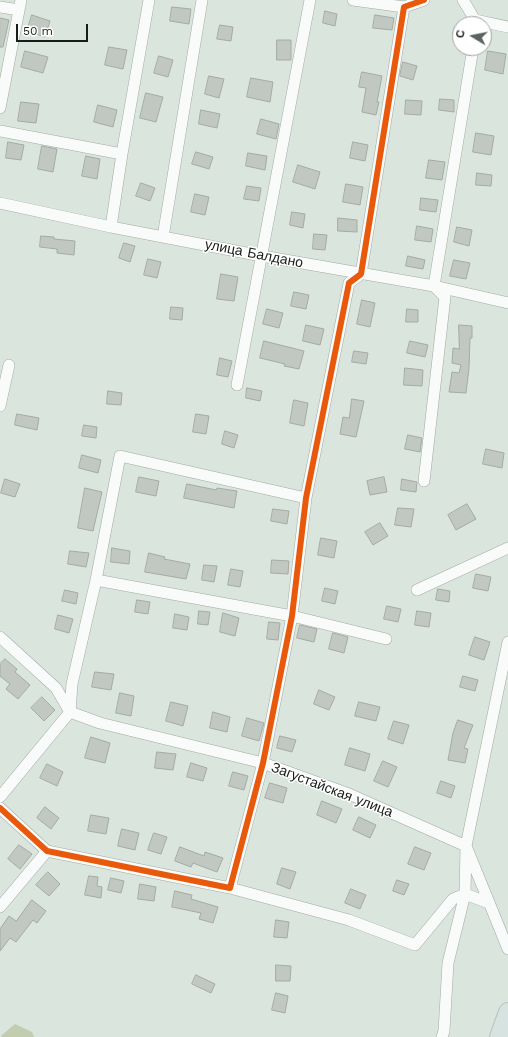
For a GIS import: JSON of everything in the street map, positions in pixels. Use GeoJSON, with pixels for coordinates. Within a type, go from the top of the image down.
{"type":"FeatureCollection","features":[{"type":"Feature","properties":{"kind":"main road"},"geometry":{"type":"LineString","coordinates":[[499,1037],[508,1012]]}},
{"type":"Feature","properties":{"kind":"street"},"geometry":{"type":"LineString","coordinates":[[111,227],[122,154],[149,0]]}},
{"type":"Feature","properties":{"kind":"street"},"geometry":{"type":"LineString","coordinates":[[163,237],[202,0]]}},
{"type":"Feature","properties":{"kind":"street"},"geometry":{"type":"LineString","coordinates":[[238,385],[310,0]]}},
{"type":"Feature","properties":{"kind":"street"},"geometry":{"type":"LineString","coordinates":[[353,0],[404,8],[424,0]]}},
{"type":"Feature","properties":{"kind":"street"},"geometry":{"type":"LineString","coordinates":[[463,0],[472,16]]}},
{"type":"Feature","properties":{"kind":"street"},"geometry":{"type":"LineString","coordinates":[[0,7],[20,5],[0,108]]}},
{"type":"Feature","properties":{"kind":"street"},"geometry":{"type":"LineString","coordinates":[[230,888],[263,763],[292,616],[306,498],[349,283],[361,274],[404,8]]}},
{"type":"Feature","properties":{"kind":"street"},"geometry":{"type":"LineString","coordinates":[[492,24],[508,27]]}},
{"type":"Feature","properties":{"kind":"street"},"geometry":{"type":"LineString","coordinates":[[424,481],[445,297],[434,286],[472,56]]}},
{"type":"Feature","properties":{"kind":"street"},"geometry":{"type":"LineString","coordinates":[[0,131],[122,154]]}},
{"type":"Feature","properties":{"kind":"street","name":"улица Балдано"},"geometry":{"type":"LineString","coordinates":[[0,203],[111,227],[262,256],[434,286],[508,304]]}},
{"type":"Feature","properties":{"kind":"street"},"geometry":{"type":"LineString","coordinates":[[0,406],[9,365]]}},
{"type":"Feature","properties":{"kind":"street"},"geometry":{"type":"LineString","coordinates":[[0,798],[70,712],[72,684],[96,580],[120,456],[306,498]]}},
{"type":"Feature","properties":{"kind":"street"},"geometry":{"type":"LineString","coordinates":[[416,590],[508,548]]}},
{"type":"Feature","properties":{"kind":"street"},"geometry":{"type":"LineString","coordinates":[[96,580],[292,616],[386,639]]}},
{"type":"Feature","properties":{"kind":"street"},"geometry":{"type":"LineString","coordinates":[[0,637],[56,688],[70,712]]}},
{"type":"Feature","properties":{"kind":"street"},"geometry":{"type":"LineString","coordinates":[[442,1037],[444,1030],[448,963],[465,894],[466,846],[508,642]]}},
{"type":"Feature","properties":{"kind":"street","name":"Загустайская улица"},"geometry":{"type":"LineString","coordinates":[[70,712],[100,722],[263,763],[349,794],[466,846]]}},
{"type":"Feature","properties":{"kind":"street"},"geometry":{"type":"LineString","coordinates":[[0,808],[47,851],[230,888],[349,920],[415,944],[453,899],[465,894],[489,903]]}},
{"type":"Feature","properties":{"kind":"street"},"geometry":{"type":"LineString","coordinates":[[466,846],[508,949]]}},
{"type":"Feature","properties":{"kind":"street"},"geometry":{"type":"LineString","coordinates":[[0,907],[47,851]]}},
{"type":"Feature","properties":{"kind":"green space"},"geometry":{"type":"Polygon","coordinates":[[[15,1024],[32,1032],[34,1037],[1,1037],[15,1024]]]}},
{"type":"Feature","properties":{"kind":"building"},"geometry":{"type":"Polygon","coordinates":[[[172,7],[191,9],[189,24],[170,21],[172,7]]]}},
{"type":"Feature","properties":{"kind":"building"},"geometry":{"type":"Polygon","coordinates":[[[325,11],[337,14],[335,26],[323,23],[325,11]]]}},
{"type":"Feature","properties":{"kind":"building"},"geometry":{"type":"Polygon","coordinates":[[[32,15],[50,21],[45,37],[27,31],[32,15]]]}},
{"type":"Feature","properties":{"kind":"building"},"geometry":{"type":"Polygon","coordinates":[[[375,15],[394,18],[392,30],[373,28],[375,15]]]}},
{"type":"Feature","properties":{"kind":"building"},"geometry":{"type":"Polygon","coordinates":[[[0,18],[9,20],[3,47],[0,47],[0,18]]]}},
{"type":"Feature","properties":{"kind":"building"},"geometry":{"type":"Polygon","coordinates":[[[220,25],[233,27],[231,41],[217,39],[220,25]]]}},
{"type":"Feature","properties":{"kind":"building"},"geometry":{"type":"Polygon","coordinates":[[[277,40],[291,40],[291,60],[277,60],[277,40]]]}},
{"type":"Feature","properties":{"kind":"building"},"geometry":{"type":"Polygon","coordinates":[[[109,47],[127,50],[123,69],[105,65],[109,47]]]}},
{"type":"Feature","properties":{"kind":"building"},"geometry":{"type":"Polygon","coordinates":[[[25,51],[48,57],[43,73],[21,67],[25,51]]]}},
{"type":"Feature","properties":{"kind":"building"},"geometry":{"type":"Polygon","coordinates":[[[492,52],[506,54],[503,74],[485,70],[487,56],[492,56],[492,52]]]}},
{"type":"Feature","properties":{"kind":"building"},"geometry":{"type":"Polygon","coordinates":[[[159,56],[173,60],[168,77],[154,73],[159,56]]]}},
{"type":"Feature","properties":{"kind":"building"},"geometry":{"type":"Polygon","coordinates":[[[403,62],[417,66],[413,80],[400,76],[403,62]]]}},
{"type":"Feature","properties":{"kind":"building"},"geometry":{"type":"Polygon","coordinates":[[[362,72],[382,76],[376,115],[362,112],[366,88],[359,87],[362,72]]]}},
{"type":"Feature","properties":{"kind":"building"},"geometry":{"type":"Polygon","coordinates":[[[209,76],[224,79],[219,98],[205,94],[209,76]]]}},
{"type":"Feature","properties":{"kind":"building"},"geometry":{"type":"Polygon","coordinates":[[[251,78],[273,82],[270,102],[247,97],[251,78]]]}},
{"type":"Feature","properties":{"kind":"building"},"geometry":{"type":"Polygon","coordinates":[[[146,93],[163,97],[156,122],[140,118],[146,93]]]}},
{"type":"Feature","properties":{"kind":"building"},"geometry":{"type":"Polygon","coordinates":[[[440,99],[454,100],[454,112],[439,110],[440,99]]]}},
{"type":"Feature","properties":{"kind":"building"},"geometry":{"type":"Polygon","coordinates":[[[406,100],[422,101],[421,115],[405,114],[406,100]]]}},
{"type":"Feature","properties":{"kind":"building"},"geometry":{"type":"Polygon","coordinates":[[[21,102],[39,104],[36,123],[18,121],[21,102]]]}},
{"type":"Feature","properties":{"kind":"building"},"geometry":{"type":"Polygon","coordinates":[[[98,105],[117,110],[113,127],[94,122],[98,105]]]}},
{"type":"Feature","properties":{"kind":"building"},"geometry":{"type":"Polygon","coordinates":[[[201,110],[220,114],[217,128],[199,124],[201,110]]]}},
{"type":"Feature","properties":{"kind":"building"},"geometry":{"type":"Polygon","coordinates":[[[261,119],[279,124],[276,139],[257,134],[261,119]]]}},
{"type":"Feature","properties":{"kind":"building"},"geometry":{"type":"Polygon","coordinates":[[[476,133],[494,136],[491,155],[473,152],[476,133]]]}},
{"type":"Feature","properties":{"kind":"building"},"geometry":{"type":"Polygon","coordinates":[[[8,142],[24,145],[21,160],[6,158],[8,142]]]}},
{"type":"Feature","properties":{"kind":"building"},"geometry":{"type":"Polygon","coordinates":[[[353,142],[368,145],[365,161],[350,158],[353,142]]]}},
{"type":"Feature","properties":{"kind":"building"},"geometry":{"type":"Polygon","coordinates":[[[42,146],[57,149],[53,172],[38,169],[42,146]]]}},
{"type":"Feature","properties":{"kind":"building"},"geometry":{"type":"Polygon","coordinates":[[[196,152],[213,157],[209,169],[192,164],[196,152]]]}},
{"type":"Feature","properties":{"kind":"building"},"geometry":{"type":"Polygon","coordinates":[[[248,153],[267,156],[265,170],[246,166],[248,153]]]}},
{"type":"Feature","properties":{"kind":"building"},"geometry":{"type":"Polygon","coordinates":[[[86,156],[100,159],[97,179],[82,176],[86,156]]]}},
{"type":"Feature","properties":{"kind":"building"},"geometry":{"type":"Polygon","coordinates":[[[429,160],[445,162],[442,180],[426,178],[429,160]]]}},
{"type":"Feature","properties":{"kind":"building"},"geometry":{"type":"Polygon","coordinates":[[[298,165],[320,172],[315,189],[293,182],[298,165]]]}},
{"type":"Feature","properties":{"kind":"building"},"geometry":{"type":"Polygon","coordinates":[[[477,173],[492,175],[491,186],[476,185],[477,173]]]}},
{"type":"Feature","properties":{"kind":"building"},"geometry":{"type":"Polygon","coordinates":[[[141,183],[155,188],[150,201],[136,196],[141,183]]]}},
{"type":"Feature","properties":{"kind":"building"},"geometry":{"type":"Polygon","coordinates":[[[346,184],[363,187],[360,205],[343,202],[346,184]]]}},
{"type":"Feature","properties":{"kind":"building"},"geometry":{"type":"Polygon","coordinates":[[[247,186],[261,188],[259,201],[244,199],[247,186]]]}},
{"type":"Feature","properties":{"kind":"building"},"geometry":{"type":"Polygon","coordinates":[[[195,194],[209,197],[205,215],[191,212],[195,194]]]}},
{"type":"Feature","properties":{"kind":"building"},"geometry":{"type":"Polygon","coordinates":[[[421,198],[438,200],[436,212],[420,210],[421,198]]]}},
{"type":"Feature","properties":{"kind":"building"},"geometry":{"type":"Polygon","coordinates":[[[292,212],[305,214],[303,228],[290,225],[292,212]]]}},
{"type":"Feature","properties":{"kind":"building"},"geometry":{"type":"Polygon","coordinates":[[[338,218],[357,220],[357,232],[338,231],[338,218]]]}},
{"type":"Feature","properties":{"kind":"building"},"geometry":{"type":"Polygon","coordinates":[[[417,226],[433,229],[431,242],[415,240],[417,226]]]}},
{"type":"Feature","properties":{"kind":"building"},"geometry":{"type":"Polygon","coordinates":[[[457,227],[472,230],[469,246],[454,242],[457,227]]]}},
{"type":"Feature","properties":{"kind":"building"},"geometry":{"type":"Polygon","coordinates":[[[314,234],[327,235],[325,250],[313,249],[314,234]]]}},
{"type":"Feature","properties":{"kind":"building"},"geometry":{"type":"Polygon","coordinates":[[[41,236],[75,241],[74,255],[57,253],[57,249],[40,247],[41,236]]]}},
{"type":"Feature","properties":{"kind":"building"},"geometry":{"type":"Polygon","coordinates":[[[124,243],[135,246],[130,262],[119,258],[124,243]]]}},
{"type":"Feature","properties":{"kind":"building"},"geometry":{"type":"Polygon","coordinates":[[[408,256],[425,260],[423,269],[406,266],[408,256]]]}},
{"type":"Feature","properties":{"kind":"building"},"geometry":{"type":"Polygon","coordinates":[[[148,259],[161,262],[157,278],[144,275],[148,259]]]}},
{"type":"Feature","properties":{"kind":"building"},"geometry":{"type":"Polygon","coordinates":[[[454,260],[470,263],[466,279],[450,276],[454,260]]]}},
{"type":"Feature","properties":{"kind":"building"},"geometry":{"type":"Polygon","coordinates":[[[221,274],[238,277],[234,301],[217,299],[221,274]]]}},
{"type":"Feature","properties":{"kind":"building"},"geometry":{"type":"Polygon","coordinates":[[[294,292],[309,295],[306,309],[291,306],[294,292]]]}},
{"type":"Feature","properties":{"kind":"building"},"geometry":{"type":"Polygon","coordinates":[[[362,300],[375,303],[370,327],[357,324],[362,300]]]}},
{"type":"Feature","properties":{"kind":"building"},"geometry":{"type":"Polygon","coordinates":[[[171,307],[183,308],[182,320],[170,319],[171,307]]]}},
{"type":"Feature","properties":{"kind":"building"},"geometry":{"type":"Polygon","coordinates":[[[267,309],[283,313],[279,328],[263,324],[267,309]]]}},
{"type":"Feature","properties":{"kind":"building"},"geometry":{"type":"Polygon","coordinates":[[[407,309],[418,310],[418,322],[406,322],[407,309]]]}},
{"type":"Feature","properties":{"kind":"building"},"geometry":{"type":"Polygon","coordinates":[[[306,325],[324,329],[320,345],[303,341],[306,325]]]}},
{"type":"Feature","properties":{"kind":"building"},"geometry":{"type":"Polygon","coordinates":[[[459,325],[472,326],[466,393],[449,392],[452,372],[459,373],[461,365],[452,363],[453,348],[459,349],[459,325]]]}},
{"type":"Feature","properties":{"kind":"building"},"geometry":{"type":"Polygon","coordinates":[[[264,341],[304,351],[299,369],[260,358],[264,341]]]}},
{"type":"Feature","properties":{"kind":"building"},"geometry":{"type":"Polygon","coordinates":[[[410,341],[428,345],[425,357],[407,353],[410,341]]]}},
{"type":"Feature","properties":{"kind":"building"},"geometry":{"type":"Polygon","coordinates":[[[354,351],[368,353],[366,364],[352,362],[354,351]]]}},
{"type":"Feature","properties":{"kind":"building"},"geometry":{"type":"Polygon","coordinates":[[[220,358],[232,361],[228,377],[217,375],[220,358]]]}},
{"type":"Feature","properties":{"kind":"building"},"geometry":{"type":"Polygon","coordinates":[[[405,368],[423,370],[422,386],[404,385],[405,368]]]}},
{"type":"Feature","properties":{"kind":"building"},"geometry":{"type":"Polygon","coordinates":[[[247,388],[262,391],[260,401],[246,398],[247,388]]]}},
{"type":"Feature","properties":{"kind":"building"},"geometry":{"type":"Polygon","coordinates":[[[108,391],[122,393],[121,405],[107,404],[108,391]]]}},
{"type":"Feature","properties":{"kind":"building"},"geometry":{"type":"Polygon","coordinates":[[[352,399],[364,401],[356,437],[340,434],[343,417],[349,418],[352,399]]]}},
{"type":"Feature","properties":{"kind":"building"},"geometry":{"type":"Polygon","coordinates":[[[294,400],[308,403],[304,426],[290,423],[294,400]]]}},
{"type":"Feature","properties":{"kind":"building"},"geometry":{"type":"Polygon","coordinates":[[[17,414],[39,418],[37,430],[15,425],[17,414]]]}},
{"type":"Feature","properties":{"kind":"building"},"geometry":{"type":"Polygon","coordinates":[[[196,414],[209,416],[206,434],[193,432],[196,414]]]}},
{"type":"Feature","properties":{"kind":"building"},"geometry":{"type":"Polygon","coordinates":[[[84,425],[97,427],[96,438],[82,436],[84,425]]]}},
{"type":"Feature","properties":{"kind":"building"},"geometry":{"type":"Polygon","coordinates":[[[225,431],[238,435],[234,448],[222,444],[225,431]]]}},
{"type":"Feature","properties":{"kind":"building"},"geometry":{"type":"Polygon","coordinates":[[[408,435],[422,438],[420,452],[405,449],[408,435]]]}},
{"type":"Feature","properties":{"kind":"building"},"geometry":{"type":"Polygon","coordinates":[[[486,449],[504,453],[502,468],[483,464],[486,449]]]}},
{"type":"Feature","properties":{"kind":"building"},"geometry":{"type":"Polygon","coordinates":[[[82,455],[101,460],[98,473],[79,468],[82,455]]]}},
{"type":"Feature","properties":{"kind":"building"},"geometry":{"type":"Polygon","coordinates":[[[139,477],[159,481],[156,496],[136,492],[139,477]]]}},
{"type":"Feature","properties":{"kind":"building"},"geometry":{"type":"Polygon","coordinates":[[[384,477],[387,492],[370,495],[367,481],[384,477]]]}},
{"type":"Feature","properties":{"kind":"building"},"geometry":{"type":"Polygon","coordinates":[[[5,479],[20,484],[15,497],[1,493],[5,479]]]}},
{"type":"Feature","properties":{"kind":"building"},"geometry":{"type":"Polygon","coordinates":[[[402,479],[417,482],[416,492],[401,490],[402,479]]]}},
{"type":"Feature","properties":{"kind":"building"},"geometry":{"type":"Polygon","coordinates":[[[187,484],[216,490],[217,488],[237,491],[234,508],[184,498],[187,484]]]}},
{"type":"Feature","properties":{"kind":"building"},"geometry":{"type":"Polygon","coordinates":[[[85,488],[102,492],[93,531],[78,528],[85,488]]]}},
{"type":"Feature","properties":{"kind":"building"},"geometry":{"type":"Polygon","coordinates":[[[467,504],[476,519],[456,530],[448,515],[467,504]]]}},
{"type":"Feature","properties":{"kind":"building"},"geometry":{"type":"Polygon","coordinates":[[[398,508],[414,509],[411,527],[395,525],[398,508]]]}},
{"type":"Feature","properties":{"kind":"building"},"geometry":{"type":"Polygon","coordinates":[[[273,509],[289,511],[287,524],[271,521],[273,509]]]}},
{"type":"Feature","properties":{"kind":"building"},"geometry":{"type":"Polygon","coordinates":[[[380,523],[388,536],[373,545],[365,532],[380,523]]]}},
{"type":"Feature","properties":{"kind":"building"},"geometry":{"type":"Polygon","coordinates":[[[321,538],[337,541],[334,558],[318,555],[321,538]]]}},
{"type":"Feature","properties":{"kind":"building"},"geometry":{"type":"Polygon","coordinates":[[[112,548],[130,551],[129,564],[111,562],[112,548]]]}},
{"type":"Feature","properties":{"kind":"building"},"geometry":{"type":"Polygon","coordinates":[[[70,551],[89,553],[86,567],[68,564],[70,551]]]}},
{"type":"Feature","properties":{"kind":"building"},"geometry":{"type":"Polygon","coordinates":[[[149,553],[165,557],[164,559],[190,564],[186,579],[145,572],[149,553]]]}},
{"type":"Feature","properties":{"kind":"building"},"geometry":{"type":"Polygon","coordinates":[[[272,560],[289,561],[288,574],[271,573],[272,560]]]}},
{"type":"Feature","properties":{"kind":"building"},"geometry":{"type":"Polygon","coordinates":[[[204,565],[217,566],[214,582],[202,580],[204,565]]]}},
{"type":"Feature","properties":{"kind":"building"},"geometry":{"type":"Polygon","coordinates":[[[231,569],[243,571],[240,587],[228,585],[231,569]]]}},
{"type":"Feature","properties":{"kind":"building"},"geometry":{"type":"Polygon","coordinates":[[[476,574],[491,577],[488,591],[473,588],[476,574]]]}},
{"type":"Feature","properties":{"kind":"building"},"geometry":{"type":"Polygon","coordinates":[[[325,588],[338,591],[335,604],[322,601],[325,588]]]}},
{"type":"Feature","properties":{"kind":"building"},"geometry":{"type":"Polygon","coordinates":[[[438,589],[450,591],[449,602],[436,600],[438,589]]]}},
{"type":"Feature","properties":{"kind":"building"},"geometry":{"type":"Polygon","coordinates":[[[65,590],[78,593],[76,604],[62,601],[65,590]]]}},
{"type":"Feature","properties":{"kind":"building"},"geometry":{"type":"Polygon","coordinates":[[[137,600],[150,602],[148,614],[135,612],[137,600]]]}},
{"type":"Feature","properties":{"kind":"building"},"geometry":{"type":"Polygon","coordinates":[[[387,606],[401,609],[398,622],[384,619],[387,606]]]}},
{"type":"Feature","properties":{"kind":"building"},"geometry":{"type":"Polygon","coordinates":[[[199,611],[210,612],[208,625],[198,624],[199,611]]]}},
{"type":"Feature","properties":{"kind":"building"},"geometry":{"type":"Polygon","coordinates":[[[417,611],[431,613],[429,627],[415,625],[417,611]]]}},
{"type":"Feature","properties":{"kind":"building"},"geometry":{"type":"Polygon","coordinates":[[[223,613],[239,618],[235,636],[220,632],[223,613]]]}},
{"type":"Feature","properties":{"kind":"building"},"geometry":{"type":"Polygon","coordinates":[[[175,614],[189,617],[187,630],[173,628],[175,614]]]}},
{"type":"Feature","properties":{"kind":"building"},"geometry":{"type":"Polygon","coordinates":[[[58,615],[73,619],[69,633],[55,629],[58,615]]]}},
{"type":"Feature","properties":{"kind":"building"},"geometry":{"type":"Polygon","coordinates":[[[269,622],[280,623],[278,640],[267,639],[269,622]]]}},
{"type":"Feature","properties":{"kind":"building"},"geometry":{"type":"Polygon","coordinates":[[[300,625],[317,629],[314,642],[297,638],[300,625]]]}},
{"type":"Feature","properties":{"kind":"building"},"geometry":{"type":"Polygon","coordinates":[[[333,633],[348,637],[344,653],[329,649],[333,633]]]}},
{"type":"Feature","properties":{"kind":"building"},"geometry":{"type":"Polygon","coordinates":[[[475,637],[490,642],[484,660],[469,655],[475,637]]]}},
{"type":"Feature","properties":{"kind":"building"},"geometry":{"type":"Polygon","coordinates":[[[5,659],[17,669],[15,672],[30,685],[18,699],[6,689],[10,684],[0,676],[0,664],[5,659]]]}},
{"type":"Feature","properties":{"kind":"building"},"geometry":{"type":"Polygon","coordinates":[[[95,672],[114,674],[111,690],[92,687],[95,672]]]}},
{"type":"Feature","properties":{"kind":"building"},"geometry":{"type":"Polygon","coordinates":[[[463,676],[478,680],[475,691],[460,687],[463,676]]]}},
{"type":"Feature","properties":{"kind":"building"},"geometry":{"type":"Polygon","coordinates":[[[319,690],[335,697],[329,710],[314,704],[319,690]]]}},
{"type":"Feature","properties":{"kind":"building"},"geometry":{"type":"Polygon","coordinates":[[[120,693],[134,696],[131,716],[116,713],[120,693]]]}},
{"type":"Feature","properties":{"kind":"building"},"geometry":{"type":"Polygon","coordinates":[[[42,697],[55,710],[44,721],[31,708],[42,697]]]}},
{"type":"Feature","properties":{"kind":"building"},"geometry":{"type":"Polygon","coordinates":[[[171,702],[188,706],[183,726],[166,721],[171,702]]]}},
{"type":"Feature","properties":{"kind":"building"},"geometry":{"type":"Polygon","coordinates":[[[359,702],[380,707],[376,721],[355,716],[359,702]]]}},
{"type":"Feature","properties":{"kind":"building"},"geometry":{"type":"Polygon","coordinates":[[[213,712],[230,717],[227,732],[210,728],[213,712]]]}},
{"type":"Feature","properties":{"kind":"building"},"geometry":{"type":"Polygon","coordinates":[[[247,718],[264,723],[259,741],[242,736],[247,718]]]}},
{"type":"Feature","properties":{"kind":"building"},"geometry":{"type":"Polygon","coordinates":[[[458,720],[473,725],[464,748],[468,749],[465,763],[448,760],[453,733],[458,720]]]}},
{"type":"Feature","properties":{"kind":"building"},"geometry":{"type":"Polygon","coordinates":[[[394,721],[409,725],[403,744],[388,739],[394,721]]]}},
{"type":"Feature","properties":{"kind":"building"},"geometry":{"type":"Polygon","coordinates":[[[280,736],[296,740],[292,752],[277,748],[280,736]]]}},
{"type":"Feature","properties":{"kind":"building"},"geometry":{"type":"Polygon","coordinates":[[[91,737],[110,743],[105,763],[85,758],[91,737]]]}},
{"type":"Feature","properties":{"kind":"building"},"geometry":{"type":"Polygon","coordinates":[[[350,748],[370,754],[365,771],[345,765],[350,748]]]}},
{"type":"Feature","properties":{"kind":"building"},"geometry":{"type":"Polygon","coordinates":[[[157,752],[176,754],[173,770],[155,768],[157,752]]]}},
{"type":"Feature","properties":{"kind":"building"},"geometry":{"type":"Polygon","coordinates":[[[383,761],[397,767],[388,787],[374,781],[383,761]]]}},
{"type":"Feature","properties":{"kind":"building"},"geometry":{"type":"Polygon","coordinates":[[[191,763],[207,768],[203,781],[187,777],[191,763]]]}},
{"type":"Feature","properties":{"kind":"building"},"geometry":{"type":"Polygon","coordinates":[[[47,764],[63,772],[57,786],[40,778],[47,764]]]}},
{"type":"Feature","properties":{"kind":"building"},"geometry":{"type":"Polygon","coordinates":[[[233,772],[248,776],[244,790],[229,786],[233,772]]]}},
{"type":"Feature","properties":{"kind":"building"},"geometry":{"type":"Polygon","coordinates":[[[441,781],[455,786],[451,798],[437,793],[441,781]]]}},
{"type":"Feature","properties":{"kind":"building"},"geometry":{"type":"Polygon","coordinates":[[[270,783],[287,788],[283,803],[265,798],[270,783]]]}},
{"type":"Feature","properties":{"kind":"building"},"geometry":{"type":"Polygon","coordinates":[[[322,801],[342,809],[336,823],[317,815],[322,801]]]}},
{"type":"Feature","properties":{"kind":"building"},"geometry":{"type":"Polygon","coordinates":[[[45,807],[59,818],[51,829],[37,818],[45,807]]]}},
{"type":"Feature","properties":{"kind":"building"},"geometry":{"type":"Polygon","coordinates":[[[91,815],[109,818],[106,834],[88,831],[91,815]]]}},
{"type":"Feature","properties":{"kind":"building"},"geometry":{"type":"Polygon","coordinates":[[[359,817],[376,825],[370,838],[353,830],[359,817]]]}},
{"type":"Feature","properties":{"kind":"building"},"geometry":{"type":"Polygon","coordinates":[[[122,829],[139,833],[135,850],[118,846],[122,829]]]}},
{"type":"Feature","properties":{"kind":"building"},"geometry":{"type":"Polygon","coordinates":[[[154,833],[167,837],[161,854],[148,850],[154,833]]]}},
{"type":"Feature","properties":{"kind":"building"},"geometry":{"type":"Polygon","coordinates":[[[19,845],[32,854],[20,869],[8,859],[19,845]]]}},
{"type":"Feature","properties":{"kind":"building"},"geometry":{"type":"Polygon","coordinates":[[[180,847],[204,856],[205,852],[223,858],[217,872],[193,863],[191,867],[175,861],[180,847]]]}},
{"type":"Feature","properties":{"kind":"building"},"geometry":{"type":"Polygon","coordinates":[[[415,847],[431,853],[424,870],[408,864],[415,847]]]}},
{"type":"Feature","properties":{"kind":"building"},"geometry":{"type":"Polygon","coordinates":[[[282,868],[296,872],[290,889],[277,884],[282,868]]]}},
{"type":"Feature","properties":{"kind":"building"},"geometry":{"type":"Polygon","coordinates":[[[48,872],[60,884],[49,896],[36,885],[48,872]]]}},
{"type":"Feature","properties":{"kind":"building"},"geometry":{"type":"Polygon","coordinates":[[[89,876],[98,877],[97,886],[102,887],[101,898],[85,895],[89,876]]]}},
{"type":"Feature","properties":{"kind":"building"},"geometry":{"type":"Polygon","coordinates":[[[111,878],[124,881],[121,893],[108,890],[111,878]]]}},
{"type":"Feature","properties":{"kind":"building"},"geometry":{"type":"Polygon","coordinates":[[[397,880],[409,884],[404,895],[393,891],[397,880]]]}},
{"type":"Feature","properties":{"kind":"building"},"geometry":{"type":"Polygon","coordinates":[[[140,884],[156,887],[154,901],[138,899],[140,884]]]}},
{"type":"Feature","properties":{"kind":"building"},"geometry":{"type":"Polygon","coordinates":[[[351,889],[366,895],[360,909],[345,903],[351,889]]]}},
{"type":"Feature","properties":{"kind":"building"},"geometry":{"type":"Polygon","coordinates":[[[175,891],[192,895],[191,899],[218,907],[213,923],[199,919],[201,913],[172,907],[175,891]]]}},
{"type":"Feature","properties":{"kind":"building"},"geometry":{"type":"Polygon","coordinates":[[[32,900],[46,911],[37,923],[33,920],[16,942],[10,938],[0,951],[0,929],[9,916],[16,921],[32,900]]]}},
{"type":"Feature","properties":{"kind":"building"},"geometry":{"type":"Polygon","coordinates":[[[276,920],[289,922],[287,938],[274,937],[276,920]]]}},
{"type":"Feature","properties":{"kind":"building"},"geometry":{"type":"Polygon","coordinates":[[[276,965],[291,966],[290,981],[276,981],[276,965]]]}},
{"type":"Feature","properties":{"kind":"building"},"geometry":{"type":"Polygon","coordinates":[[[196,975],[215,984],[211,993],[192,984],[196,975]]]}},
{"type":"Feature","properties":{"kind":"building"},"geometry":{"type":"Polygon","coordinates":[[[276,993],[288,996],[285,1013],[272,1010],[276,993]]]}},
{"type":"Feature","properties":{"kind":"cycle path"},"geometry":{"type":"LineString","coordinates":[[0,808],[47,851],[230,888],[263,763],[292,616],[306,498],[349,283],[361,274],[404,7],[424,0]]}}]}
